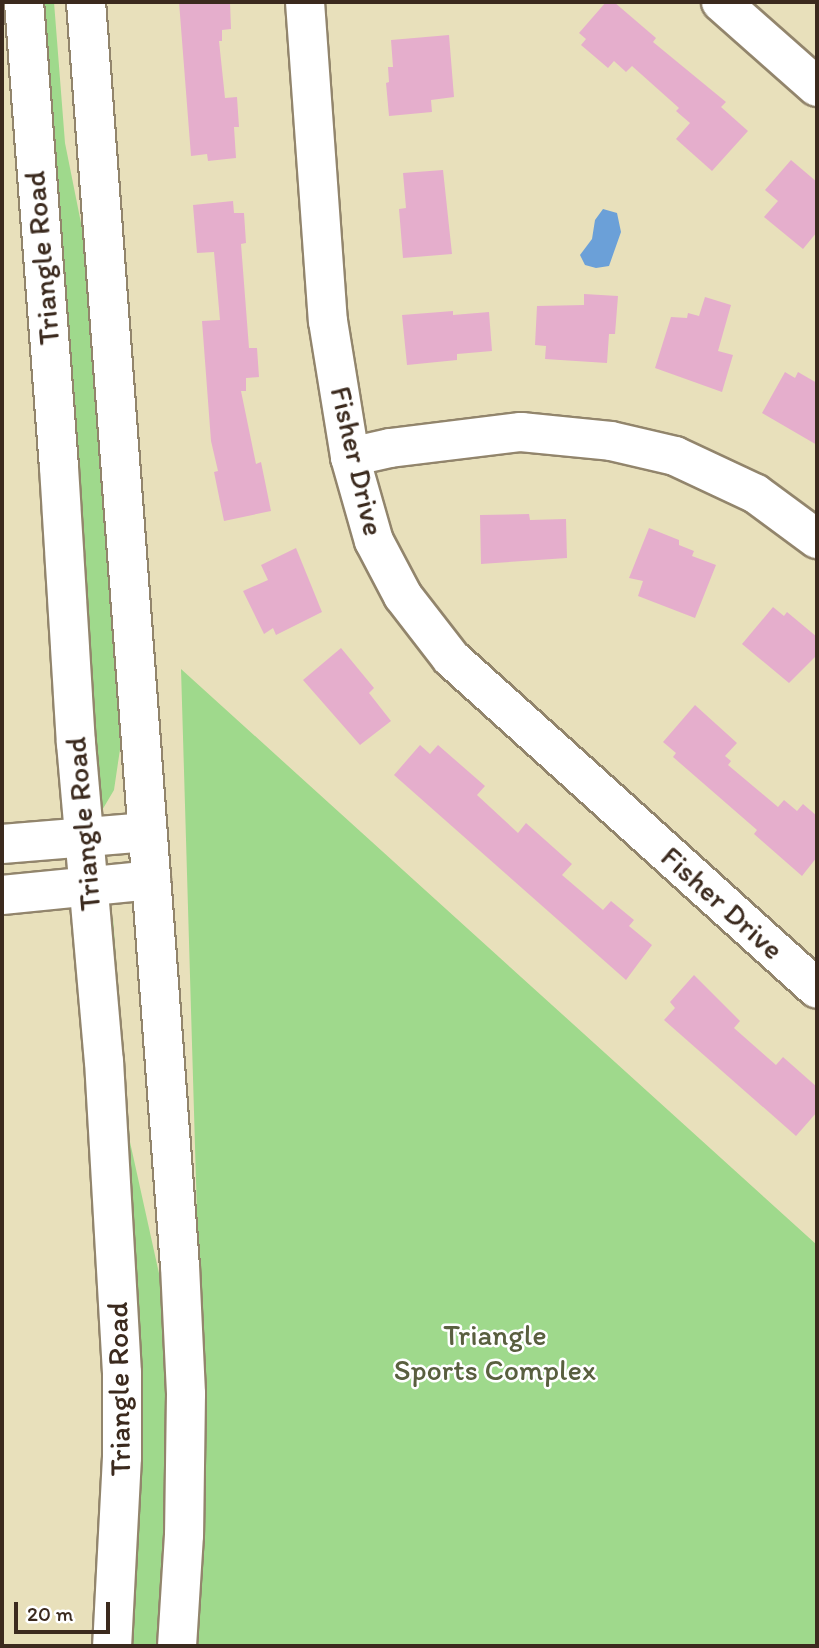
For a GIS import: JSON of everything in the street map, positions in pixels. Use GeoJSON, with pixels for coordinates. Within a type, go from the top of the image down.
{"type":"FeatureCollection","features":[{"type":"Feature","properties":{"kind":"street","name":"Triangle Road"},"geometry":{"type":"LineString","coordinates":[[24,2],[84,838],[104,1061],[122,1373],[122,1457],[112,1646]]}},
{"type":"Feature","properties":{"kind":"street","name":"Triangle Road"},"geometry":{"type":"LineString","coordinates":[[86,2],[148,832],[186,1394],[184,1535],[177,1646]]}},
{"type":"Feature","properties":{"kind":"street","name":"Fisher Drive"},"geometry":{"type":"LineString","coordinates":[[305,2],[328,321],[350,457],[374,541],[403,596],[451,658],[817,989]]}},
{"type":"Feature","properties":{"kind":"street"},"geometry":{"type":"LineString","coordinates":[[721,2],[817,87]]}},
{"type":"Feature","properties":{"kind":"street"},"geometry":{"type":"LineString","coordinates":[[350,457],[390,448],[521,432],[611,440],[675,456],[756,494],[817,538]]}},
{"type":"Feature","properties":{"kind":"street"},"geometry":{"type":"LineString","coordinates":[[2,844],[148,832]]}},
{"type":"Feature","properties":{"kind":"street"},"geometry":{"type":"LineString","coordinates":[[2,895],[151,880]]}},
{"type":"Feature","properties":{"kind":"green space"},"geometry":{"type":"Polygon","coordinates":[[[41,2],[54,2],[65,143],[91,273],[123,729],[114,790],[101,812],[41,2]]]}},
{"type":"Feature","properties":{"kind":"green space","name":"Triangle Sports Complex"},"geometry":{"type":"Polygon","coordinates":[[[181,669],[817,1245],[817,1646],[190,1646],[202,1385],[181,669]]]}},
{"type":"Feature","properties":{"kind":"green space"},"geometry":{"type":"Polygon","coordinates":[[[113,918],[130,1142],[164,1296],[169,1449],[158,1646],[131,1646],[141,1444],[128,1190],[108,919],[113,918]]]}},
{"type":"Feature","properties":{"kind":"water"},"geometry":{"type":"Polygon","coordinates":[[[603,209],[617,213],[621,232],[609,266],[596,268],[585,265],[580,255],[592,239],[595,220],[603,209]]]}},
{"type":"Feature","properties":{"kind":"building"},"geometry":{"type":"Polygon","coordinates":[[[179,2],[230,2],[231,29],[222,30],[222,41],[219,41],[225,98],[237,97],[239,127],[234,127],[236,158],[208,161],[207,154],[191,156],[179,2]]]}},
{"type":"Feature","properties":{"kind":"building"},"geometry":{"type":"Polygon","coordinates":[[[606,2],[614,2],[656,38],[653,42],[726,102],[721,107],[748,131],[712,171],[676,139],[690,123],[676,111],[679,108],[632,66],[626,72],[614,61],[608,68],[581,45],[586,39],[579,33],[606,2]]]}},
{"type":"Feature","properties":{"kind":"building"},"geometry":{"type":"Polygon","coordinates":[[[449,35],[454,97],[431,100],[432,112],[389,116],[386,83],[389,82],[388,67],[393,67],[391,40],[449,35]]]}},
{"type":"Feature","properties":{"kind":"building"},"geometry":{"type":"Polygon","coordinates":[[[791,160],[817,182],[817,232],[803,249],[764,217],[778,201],[765,190],[791,160]]]}},
{"type":"Feature","properties":{"kind":"building"},"geometry":{"type":"Polygon","coordinates":[[[443,170],[452,254],[403,258],[399,209],[406,208],[403,173],[443,170]]]}},
{"type":"Feature","properties":{"kind":"building"},"geometry":{"type":"Polygon","coordinates":[[[233,201],[234,213],[244,213],[246,243],[241,244],[249,348],[257,348],[259,377],[246,378],[246,391],[241,391],[256,464],[261,462],[271,511],[224,521],[214,472],[218,471],[211,441],[202,321],[220,320],[214,252],[197,253],[193,205],[233,201]]]}},
{"type":"Feature","properties":{"kind":"building"},"geometry":{"type":"Polygon","coordinates":[[[584,294],[618,296],[615,334],[609,334],[607,363],[545,359],[546,346],[535,345],[537,306],[584,305],[584,294]]]}},
{"type":"Feature","properties":{"kind":"building"},"geometry":{"type":"Polygon","coordinates":[[[705,297],[731,305],[718,351],[733,355],[722,392],[655,368],[671,317],[687,318],[688,313],[699,316],[705,297]]]}},
{"type":"Feature","properties":{"kind":"building"},"geometry":{"type":"Polygon","coordinates":[[[453,311],[453,315],[489,312],[492,351],[457,354],[457,360],[407,365],[402,315],[453,311]]]}},
{"type":"Feature","properties":{"kind":"building"},"geometry":{"type":"Polygon","coordinates":[[[785,372],[795,378],[798,372],[817,383],[817,445],[762,413],[785,372]]]}},
{"type":"Feature","properties":{"kind":"building"},"geometry":{"type":"Polygon","coordinates":[[[529,514],[530,520],[566,519],[567,558],[481,564],[480,515],[529,514]]]}},
{"type":"Feature","properties":{"kind":"building"},"geometry":{"type":"Polygon","coordinates":[[[649,528],[679,540],[679,545],[694,551],[692,556],[716,565],[695,618],[638,596],[643,581],[629,578],[649,528]]]}},
{"type":"Feature","properties":{"kind":"building"},"geometry":{"type":"Polygon","coordinates":[[[296,548],[322,612],[276,635],[273,628],[264,634],[243,591],[268,580],[261,565],[296,548]]]}},
{"type":"Feature","properties":{"kind":"building"},"geometry":{"type":"Polygon","coordinates":[[[773,607],[784,616],[787,612],[817,637],[817,655],[789,683],[742,644],[773,607]]]}},
{"type":"Feature","properties":{"kind":"building"},"geometry":{"type":"Polygon","coordinates":[[[341,648],[374,688],[369,693],[391,721],[360,745],[303,680],[341,648]]]}},
{"type":"Feature","properties":{"kind":"building"},"geometry":{"type":"Polygon","coordinates":[[[695,705],[737,743],[725,756],[731,761],[728,765],[778,807],[784,800],[797,811],[803,804],[817,816],[817,857],[802,876],[754,834],[757,830],[673,757],[676,753],[663,742],[695,705]]]}},
{"type":"Feature","properties":{"kind":"building"},"geometry":{"type":"Polygon","coordinates":[[[420,745],[430,754],[438,745],[485,786],[477,795],[518,833],[526,823],[572,864],[562,875],[603,910],[611,901],[634,920],[629,926],[652,945],[626,980],[394,775],[420,745]]]}},
{"type":"Feature","properties":{"kind":"building"},"geometry":{"type":"Polygon","coordinates":[[[694,975],[740,1021],[734,1028],[776,1065],[783,1057],[817,1087],[817,1112],[796,1136],[664,1020],[675,1008],[670,1002],[694,975]]]}}]}
